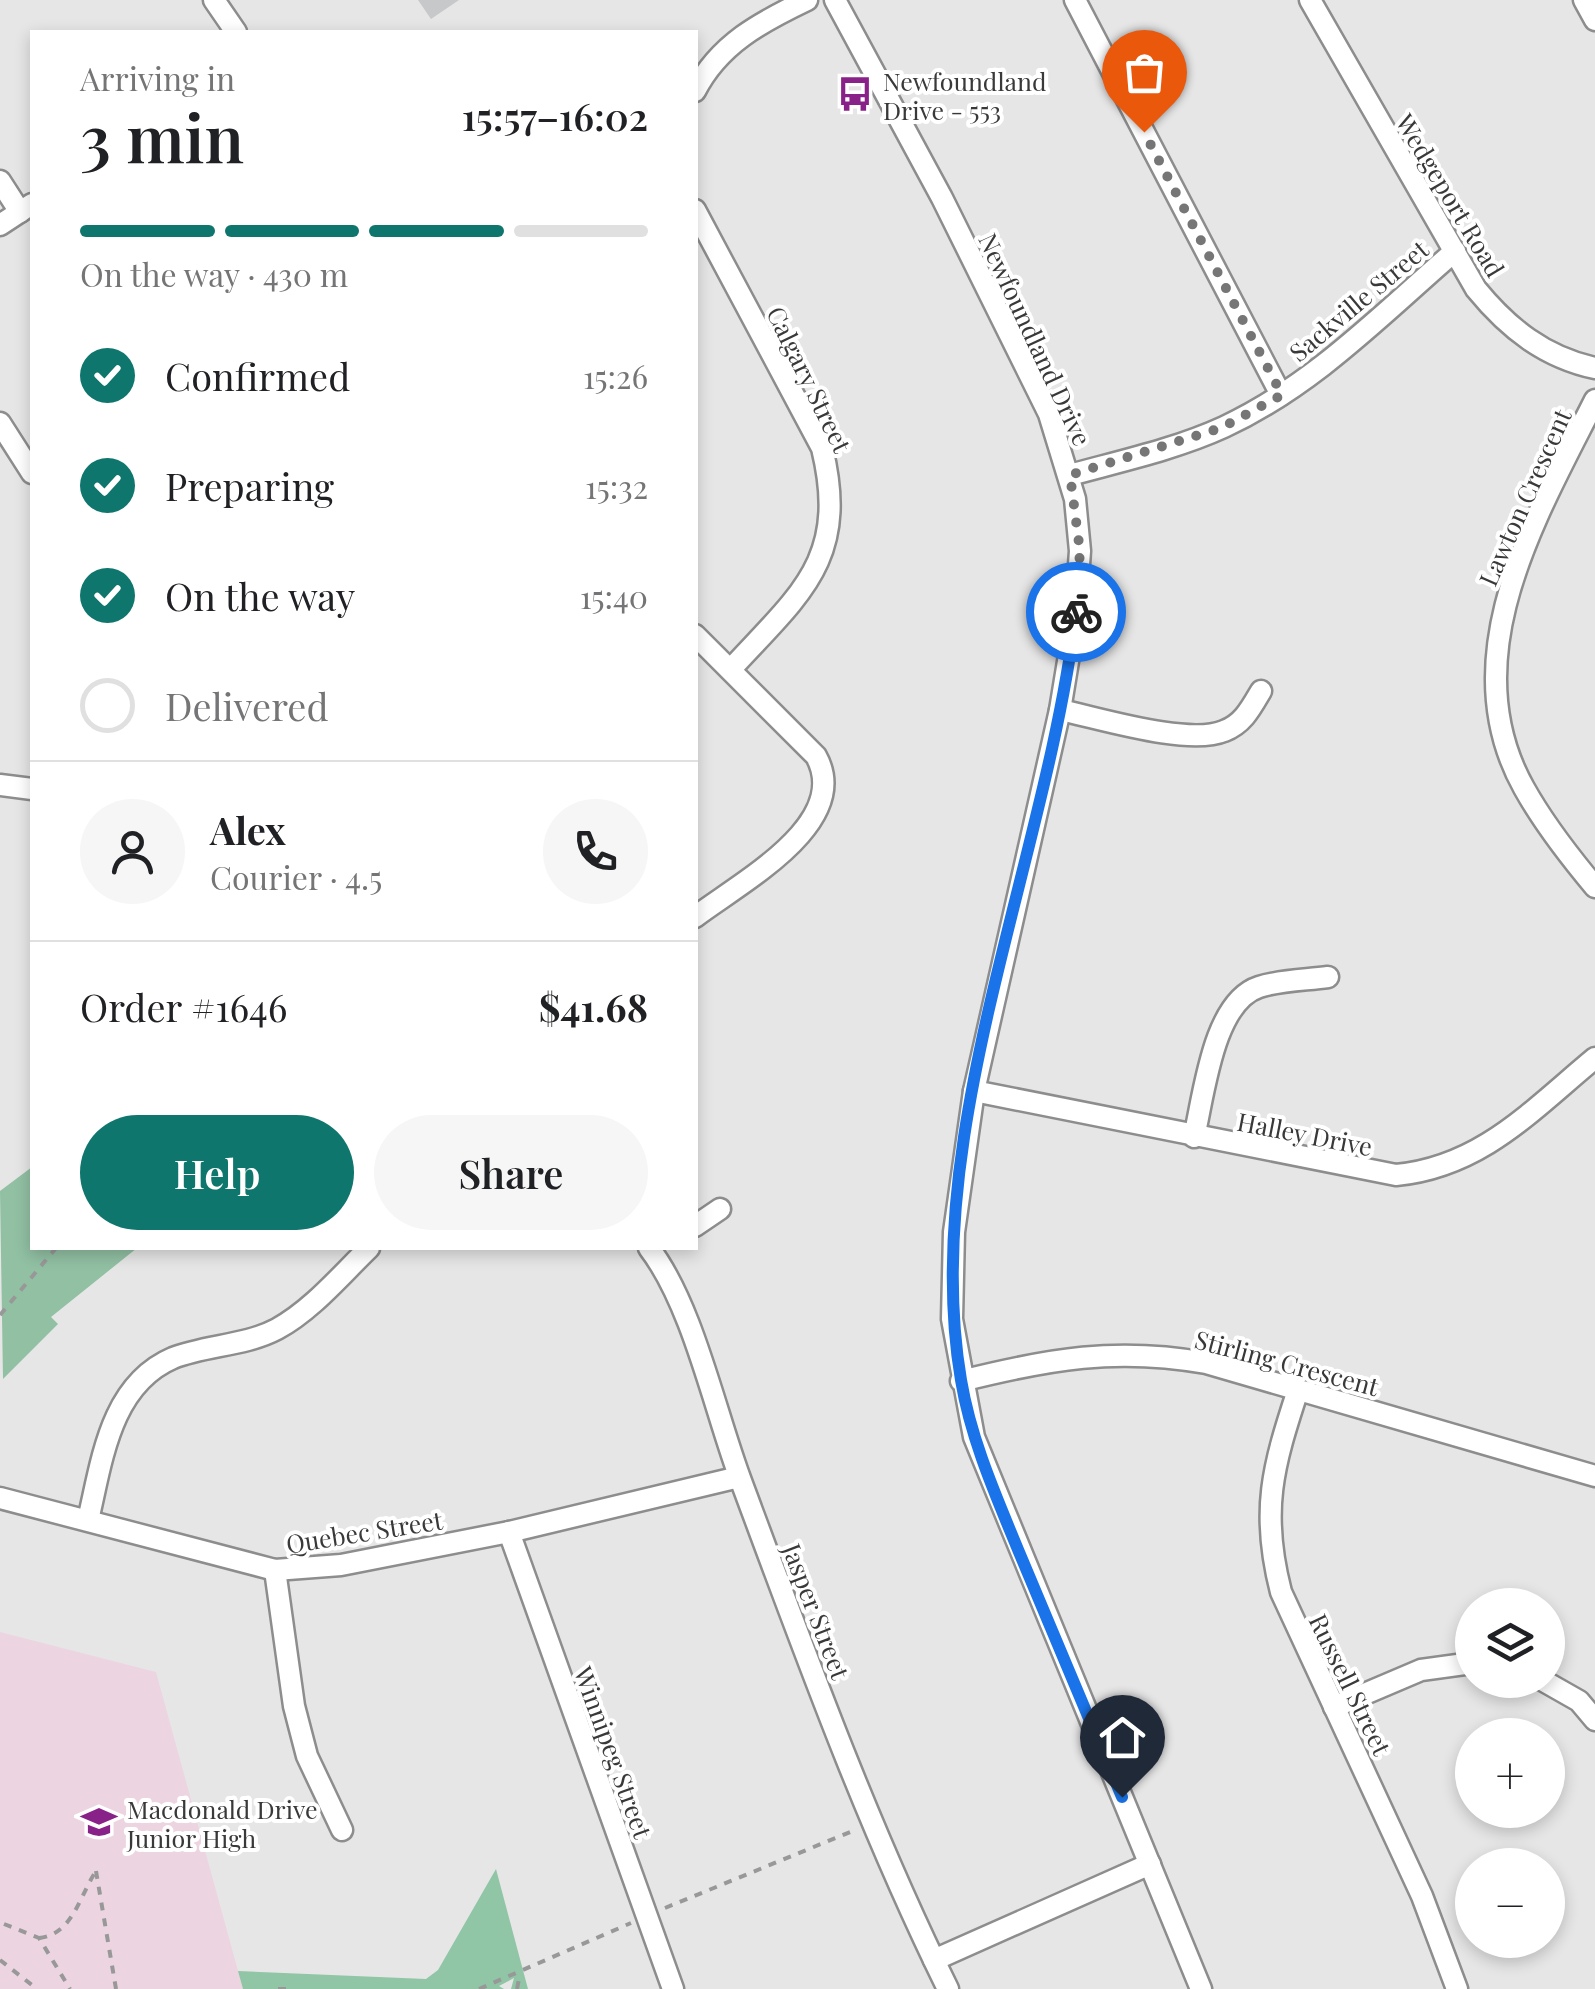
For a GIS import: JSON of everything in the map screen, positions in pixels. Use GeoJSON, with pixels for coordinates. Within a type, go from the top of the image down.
{"type":"FeatureCollection","features":[{"type":"Feature","properties":{"kind":"street"},"geometry":{"type":"LineString","coordinates":[[214,0],[235,30]]}},
{"type":"Feature","properties":{"kind":"street"},"geometry":{"type":"LineString","coordinates":[[698,86],[709,66],[732,42],[808,0]]}},
{"type":"Feature","properties":{"kind":"street","name":"Newfoundland Drive"},"geometry":{"type":"LineString","coordinates":[[835,0],[958,231],[1049,414],[1070,475],[1078,524],[1079,578],[1060,710],[974,1091],[954,1232],[952,1319],[974,1437],[1201,1989]]}},
{"type":"Feature","properties":{"kind":"street"},"geometry":{"type":"LineString","coordinates":[[1076,0],[1282,395]]}},
{"type":"Feature","properties":{"kind":"street","name":"Wedgeport Road"},"geometry":{"type":"LineString","coordinates":[[1310,0],[1454,251],[1503,321],[1570,362],[1595,368]]}},
{"type":"Feature","properties":{"kind":"street"},"geometry":{"type":"LineString","coordinates":[[1584,0],[1595,20]]}},
{"type":"Feature","properties":{"kind":"street"},"geometry":{"type":"LineString","coordinates":[[0,180],[26,208],[0,225]]}},
{"type":"Feature","properties":{"kind":"street","name":"Calgary Street"},"geometry":{"type":"LineString","coordinates":[[698,216],[822,448],[831,485],[831,525],[818,567],[792,604],[731,668]]}},
{"type":"Feature","properties":{"kind":"street","name":"Sackville Street"},"geometry":{"type":"LineString","coordinates":[[1070,475],[1221,428],[1282,395],[1358,339],[1454,251]]}},
{"type":"Feature","properties":{"kind":"street","name":"Lawton Crescent"},"geometry":{"type":"LineString","coordinates":[[1595,400],[1526,546],[1502,607],[1494,670],[1502,728],[1522,785],[1556,839],[1595,887]]}},
{"type":"Feature","properties":{"kind":"street"},"geometry":{"type":"LineString","coordinates":[[0,423],[30,471]]}},
{"type":"Feature","properties":{"kind":"street"},"geometry":{"type":"LineString","coordinates":[[698,638],[816,756],[824,770],[826,792],[818,813],[804,832],[698,915]]}},
{"type":"Feature","properties":{"kind":"street"},"geometry":{"type":"LineString","coordinates":[[1060,710],[1180,734],[1216,734],[1239,723],[1261,691]]}},
{"type":"Feature","properties":{"kind":"street"},"geometry":{"type":"LineString","coordinates":[[0,785],[30,789]]}},
{"type":"Feature","properties":{"kind":"street"},"geometry":{"type":"LineString","coordinates":[[1194,1137],[1221,1026],[1234,1003],[1259,987],[1328,977]]}},
{"type":"Feature","properties":{"kind":"street","name":"Halley Drive"},"geometry":{"type":"LineString","coordinates":[[974,1091],[1396,1175],[1452,1165],[1490,1145],[1595,1058]]}},
{"type":"Feature","properties":{"kind":"street"},"geometry":{"type":"LineString","coordinates":[[698,1224],[720,1209]]}},
{"type":"Feature","properties":{"kind":"street"},"geometry":{"type":"LineString","coordinates":[[88,1520],[118,1409],[141,1377],[174,1358],[276,1329],[302,1312],[366,1250]]}},
{"type":"Feature","properties":{"kind":"street","name":"Jasper Street"},"geometry":{"type":"LineString","coordinates":[[656,1250],[879,1845],[948,1989]]}},
{"type":"Feature","properties":{"kind":"street","name":"Stirling Crescent"},"geometry":{"type":"LineString","coordinates":[[961,1381],[1088,1354],[1122,1352],[1206,1363],[1594,1470]]}},
{"type":"Feature","properties":{"kind":"street","name":"Russell Street"},"geometry":{"type":"LineString","coordinates":[[1298,1390],[1270,1481],[1270,1540],[1291,1621],[1422,1896],[1457,1989]]}},
{"type":"Feature","properties":{"kind":"street","name":"Quebec Street"},"geometry":{"type":"LineString","coordinates":[[0,1498],[235,1564],[275,1570],[341,1565],[509,1532],[739,1477]]}},
{"type":"Feature","properties":{"kind":"street","name":"Winnipeg Street"},"geometry":{"type":"LineString","coordinates":[[509,1532],[673,1989]]}},
{"type":"Feature","properties":{"kind":"street"},"geometry":{"type":"LineString","coordinates":[[275,1570],[294,1706],[308,1756],[342,1830]]}},
{"type":"Feature","properties":{"kind":"street"},"geometry":{"type":"LineString","coordinates":[[1334,1707],[1421,1670],[1455,1665]]}},
{"type":"Feature","properties":{"kind":"street"},"geometry":{"type":"LineString","coordinates":[[1565,1693],[1579,1701],[1595,1720]]}},
{"type":"Feature","properties":{"kind":"street"},"geometry":{"type":"LineString","coordinates":[[934,1960],[1150,1864]]}},
{"type":"Feature","properties":{"kind":"path"},"geometry":{"type":"LineString","coordinates":[[0,1315],[54,1250]]}},
{"type":"Feature","properties":{"kind":"path"},"geometry":{"type":"LineString","coordinates":[[665,1908],[855,1830]]}},
{"type":"Feature","properties":{"kind":"path"},"geometry":{"type":"LineString","coordinates":[[4,1924],[39,1938],[52,1936],[70,1923],[96,1871],[116,1989]]}},
{"type":"Feature","properties":{"kind":"path"},"geometry":{"type":"LineString","coordinates":[[483,1989],[631,1923]]}},
{"type":"Feature","properties":{"kind":"path"},"geometry":{"type":"LineString","coordinates":[[39,1938],[70,1989]]}},
{"type":"Feature","properties":{"kind":"path"},"geometry":{"type":"LineString","coordinates":[[0,1960],[37,1989]]}},
{"type":"Feature","properties":{"kind":"path"},"geometry":{"type":"LineString","coordinates":[[517,1989],[521,1972]]}},
{"type":"Feature","properties":{"kind":"path"},"geometry":{"type":"LineString","coordinates":[[278,1989],[286,1989]]}},
{"type":"Feature","properties":{"kind":"shaded area","name":"Macdonald Drive Junior High"},"geometry":{"type":"Polygon","coordinates":[[[0,1632],[156,1672],[243,1989],[0,1989],[0,1632]]]}},
{"type":"Feature","properties":{"kind":"green space"},"geometry":{"type":"Polygon","coordinates":[[[30,1168],[30,1250],[135,1250],[51,1317],[58,1324],[3,1379],[0,1191],[30,1168]]]}},
{"type":"Feature","properties":{"kind":"green space"},"geometry":{"type":"Polygon","coordinates":[[[496,1869],[528,1989],[511,1989],[514,1978],[499,1986],[504,1989],[243,1989],[238,1971],[426,1979],[438,1970],[496,1869]]]}},
{"type":"Feature","properties":{"kind":"building"},"geometry":{"type":"Polygon","coordinates":[[[418,0],[459,0],[431,19],[418,0]]]}},
{"type":"Feature","properties":{"kind":"way so far"},"geometry":{"type":"LineString","coordinates":[[1076,612],[1080,551],[1070,475],[1221,428],[1282,395],[1144,132]]}},
{"type":"Feature","properties":{"kind":"place","name":"Newfoundland Drive - 553"},"geometry":{"type":"Point","coordinates":[855,94]}},
{"type":"Feature","properties":{"kind":"place","name":"Macdonald Drive Junior High"},"geometry":{"type":"Point","coordinates":[99,1822]}},
{"type":"Feature","properties":{"kind":"route"},"geometry":{"type":"LineString","coordinates":[[1076,612],[1060,710],[974,1091],[954,1232],[952,1319],[974,1437],[1122,1797]]}}]}
